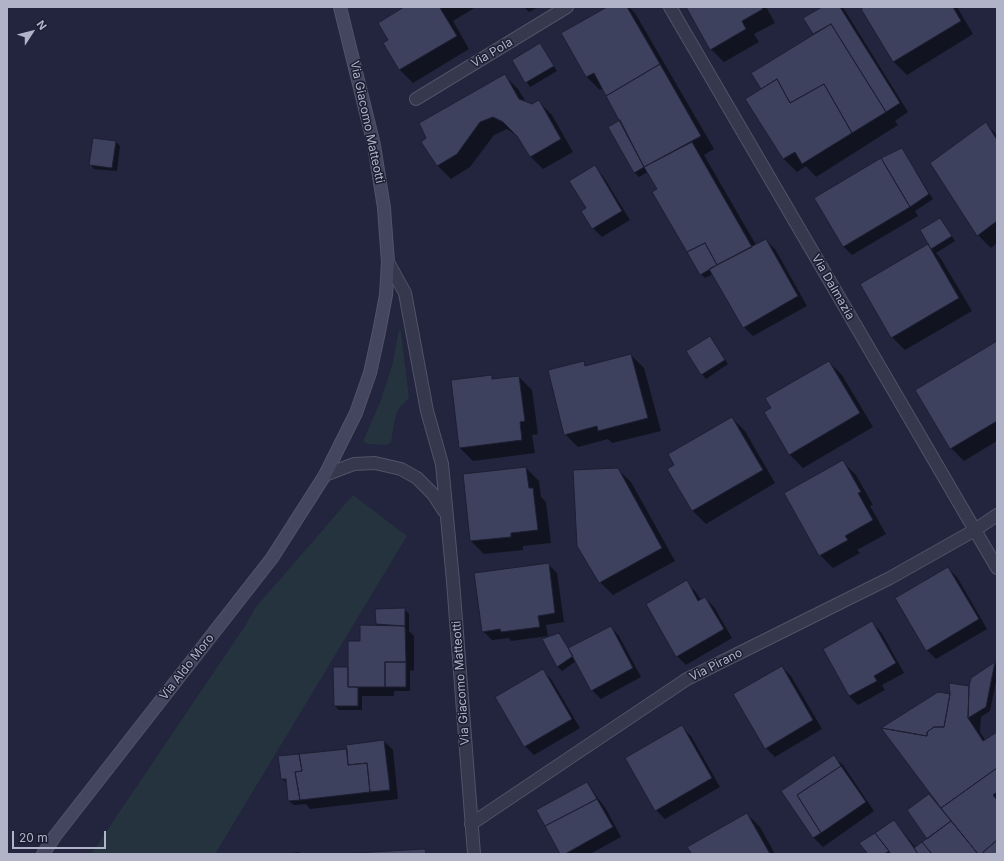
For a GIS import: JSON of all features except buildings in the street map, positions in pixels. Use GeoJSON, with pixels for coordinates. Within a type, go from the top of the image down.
{"type":"FeatureCollection","features":[{"type":"Feature","properties":{"kind":"street","name":"Via Giacomo Matteotti"},"geometry":{"type":"LineString","coordinates":[[325,475],[356,413],[370,373],[386,295],[388,262],[384,208],[374,145],[340,7]]}},
{"type":"Feature","properties":{"kind":"street","name":"Via Pola"},"geometry":{"type":"LineString","coordinates":[[416,99],[567,7]]}},
{"type":"Feature","properties":{"kind":"street","name":"Via Dalmazia"},"geometry":{"type":"LineString","coordinates":[[670,7],[997,568]]}},
{"type":"Feature","properties":{"kind":"street","name":"Via Giacomo Matteotti"},"geometry":{"type":"LineString","coordinates":[[388,262],[405,293],[427,411],[442,464],[445,513],[453,581],[474,854]]}},
{"type":"Feature","properties":{"kind":"street","name":"Via Giacomo Matteotti"},"geometry":{"type":"LineString","coordinates":[[325,475],[354,464],[375,463],[401,468],[417,478],[433,494],[445,513]]}},
{"type":"Feature","properties":{"kind":"street","name":"Via Aldo Moro"},"geometry":{"type":"LineString","coordinates":[[43,854],[55,836],[272,558],[325,475]]}},
{"type":"Feature","properties":{"kind":"street","name":"Via Pirano"},"geometry":{"type":"LineString","coordinates":[[472,824],[687,679],[890,578],[975,530],[997,515]]}},
{"type":"Feature","properties":{"kind":"shaded area"},"geometry":{"type":"Polygon","coordinates":[[[399,329],[401,332],[409,398],[400,407],[396,414],[391,442],[386,445],[367,444],[364,442],[364,439],[381,400],[393,362],[399,329]]]}},
{"type":"Feature","properties":{"kind":"shaded area"},"geometry":{"type":"Polygon","coordinates":[[[353,495],[407,536],[215,854],[91,854],[245,626],[255,608],[353,495]]]}}]}
